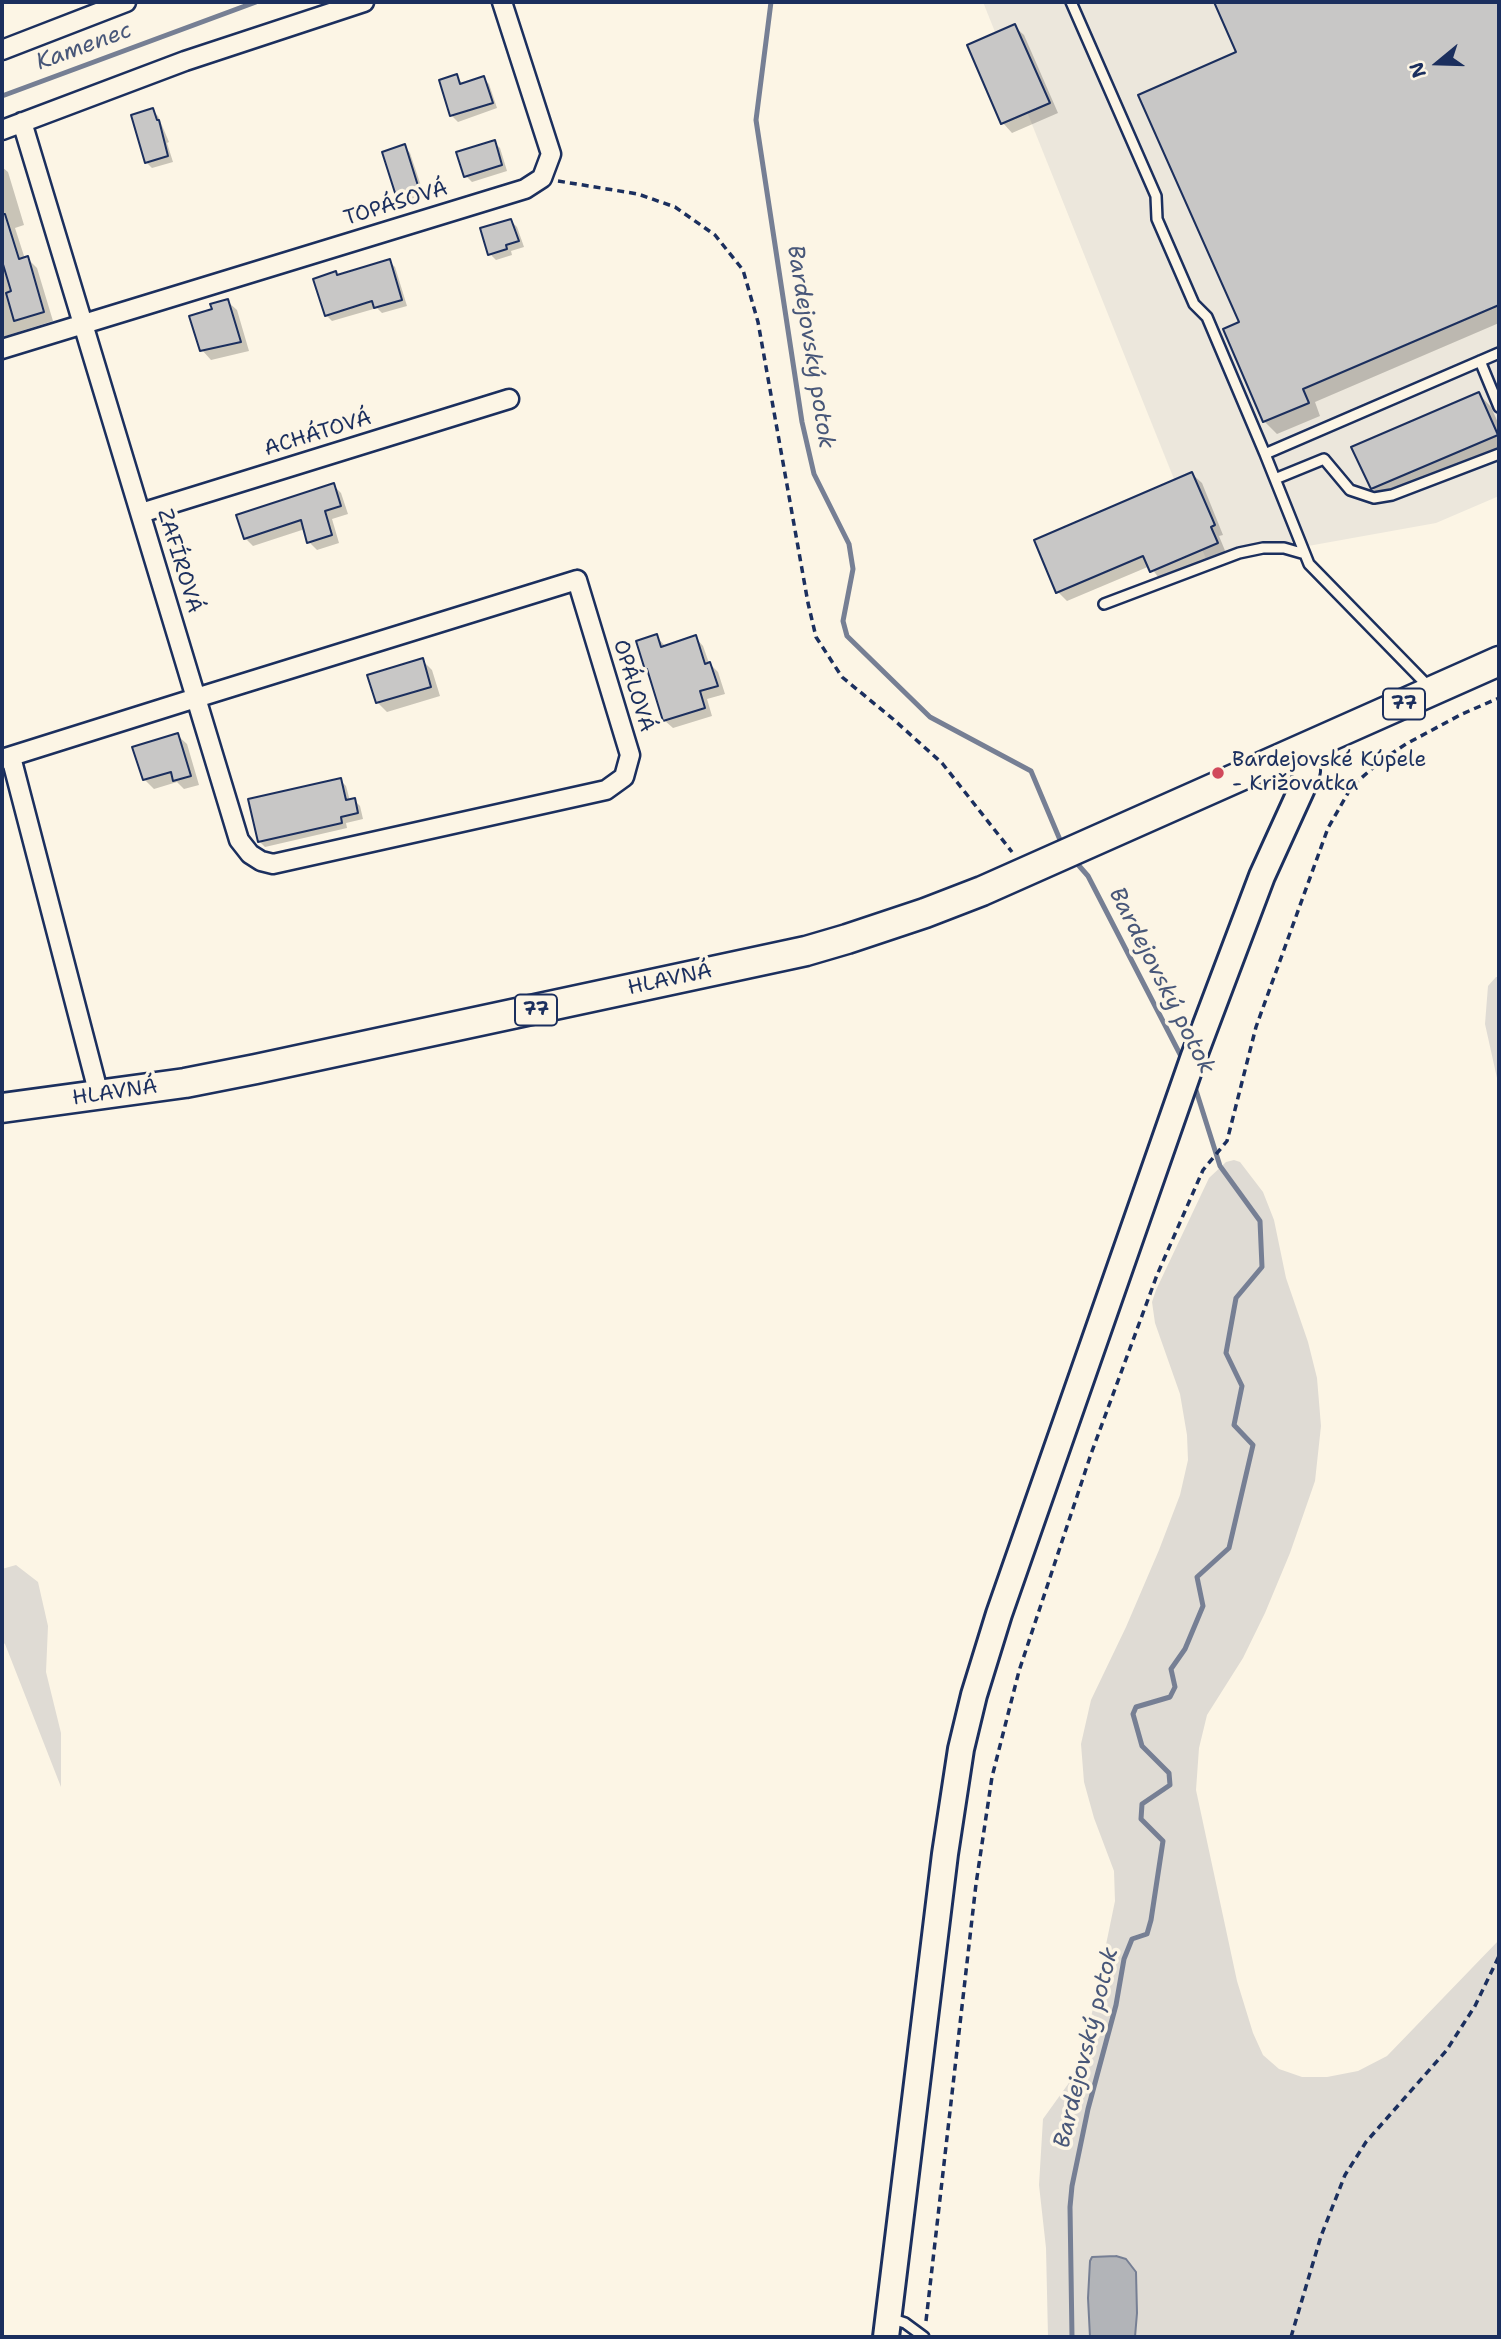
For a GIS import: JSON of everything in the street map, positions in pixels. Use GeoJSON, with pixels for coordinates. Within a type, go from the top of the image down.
{"type":"FeatureCollection","features":[{"type":"Feature","properties":{"kind":"main road","name":"77"},"geometry":{"type":"LineString","coordinates":[[1308,747],[1499,660]]}},
{"type":"Feature","properties":{"kind":"main road","name":"HLAVNÁ"},"geometry":{"type":"LineString","coordinates":[[2,1108],[185,1083],[806,951],[926,913],[1027,872],[1308,747]]}},
{"type":"Feature","properties":{"kind":"street"},"geometry":{"type":"LineString","coordinates":[[2,50],[126,2]]}},
{"type":"Feature","properties":{"kind":"street"},"geometry":{"type":"LineString","coordinates":[[2,130],[185,61],[364,2]]}},
{"type":"Feature","properties":{"kind":"street"},"geometry":{"type":"LineString","coordinates":[[502,2],[551,154],[542,178]]}},
{"type":"Feature","properties":{"kind":"street","name":"ZAFÍROVÁ"},"geometry":{"type":"LineString","coordinates":[[22,122],[196,698]]}},
{"type":"Feature","properties":{"kind":"street","name":"TOPÁSOVÁ"},"geometry":{"type":"LineString","coordinates":[[84,323],[525,189],[542,178]]}},
{"type":"Feature","properties":{"kind":"street"},"geometry":{"type":"LineString","coordinates":[[2,349],[84,323]]}},
{"type":"Feature","properties":{"kind":"street","name":"ACHÁTOVÁ"},"geometry":{"type":"LineString","coordinates":[[141,513],[509,399]]}},
{"type":"Feature","properties":{"kind":"street","name":"OPÁLOVÁ"},"geometry":{"type":"LineString","coordinates":[[577,580],[630,755],[624,777],[606,790],[273,864],[250,854],[239,840],[196,698],[577,580]]}},
{"type":"Feature","properties":{"kind":"street"},"geometry":{"type":"LineString","coordinates":[[99,1095],[6,758],[196,698]]}},
{"type":"Feature","properties":{"kind":"street"},"geometry":{"type":"LineString","coordinates":[[888,2327],[944,1854],[968,1716],[999,1614],[1194,1056],[1262,876],[1303,786],[1308,747]]}},
{"type":"Feature","properties":{"kind":"lane"},"geometry":{"type":"LineString","coordinates":[[1071,2],[1156,196],[1157,219],[1194,304],[1207,317],[1309,565],[1433,691]]}},
{"type":"Feature","properties":{"kind":"lane"},"geometry":{"type":"LineString","coordinates":[[1265,454],[1499,353]]}},
{"type":"Feature","properties":{"kind":"lane"},"geometry":{"type":"LineString","coordinates":[[1480,361],[1499,407]]}},
{"type":"Feature","properties":{"kind":"lane"},"geometry":{"type":"LineString","coordinates":[[1275,479],[1324,459],[1350,490],[1374,498],[1392,495],[1499,454]]}},
{"type":"Feature","properties":{"kind":"lane"},"geometry":{"type":"LineString","coordinates":[[1104,604],[1240,553],[1263,548],[1284,548],[1305,554]]}},
{"type":"Feature","properties":{"kind":"lane"},"geometry":{"type":"LineString","coordinates":[[888,2327],[905,2323],[924,2337]]}},
{"type":"Feature","properties":{"kind":"path"},"geometry":{"type":"LineString","coordinates":[[542,178],[638,194],[675,207],[715,235],[743,270],[758,322],[816,637],[842,677],[942,763],[1027,872]]}},
{"type":"Feature","properties":{"kind":"path"},"geometry":{"type":"LineString","coordinates":[[924,2337],[988,1796],[1002,1730],[1029,1638],[1091,1454],[1157,1275],[1203,1170],[1227,1141],[1256,1027],[1328,828],[1338,809],[1352,786],[1382,760],[1462,714],[1499,698]]}},
{"type":"Feature","properties":{"kind":"path"},"geometry":{"type":"LineString","coordinates":[[1291,2337],[1321,2236],[1345,2175],[1366,2142],[1446,2051],[1475,2006],[1499,1956]]}},
{"type":"Feature","properties":{"kind":"shaded area"},"geometry":{"type":"Polygon","coordinates":[[[983,2],[1499,2],[1499,496],[1436,523],[1208,564],[983,2]]]}},
{"type":"Feature","properties":{"kind":"shaded area"},"geometry":{"type":"Polygon","coordinates":[[[1499,977],[1499,1087],[1485,1024],[1488,986],[1499,977]]]}},
{"type":"Feature","properties":{"kind":"shaded area"},"geometry":{"type":"Polygon","coordinates":[[[1226,1162],[1240,1162],[1263,1192],[1274,1220],[1286,1278],[1317,1378],[1321,1426],[1315,1481],[1290,1553],[1243,1658],[1207,1715],[1199,1748],[1196,1790],[1237,1981],[1253,2033],[1263,2055],[1279,2069],[1302,2077],[1327,2077],[1358,2071],[1387,2056],[1499,1940],[1499,2337],[1135,2337],[1136,2273],[1088,2298],[1090,2337],[1048,2337],[1046,2248],[1039,2185],[1043,2119],[1081,2066],[1115,1901],[1114,1871],[1084,1782],[1081,1744],[1091,1700],[1159,1550],[1180,1495],[1188,1460],[1180,1394],[1155,1323],[1152,1302],[1209,1178],[1226,1162]]]}},
{"type":"Feature","properties":{"kind":"shaded area"},"geometry":{"type":"Polygon","coordinates":[[[16,1565],[38,1582],[48,1626],[46,1672],[61,1733],[61,1787],[2,1642],[2,1569],[16,1565]]]}},
{"type":"Feature","properties":{"kind":"shaded area"},"geometry":{"type":"Polygon","coordinates":[[[1116,2256],[1126,2259],[1136,2272],[1135,2337],[1090,2337],[1090,2261],[1092,2257],[1116,2256]]]}},
{"type":"Feature","properties":{"kind":"building"},"geometry":{"type":"Polygon","coordinates":[[[1214,2],[1499,2],[1499,305],[1303,389],[1309,403],[1263,422],[1223,329],[1239,322],[1138,95],[1236,52],[1214,2]]]}},
{"type":"Feature","properties":{"kind":"building"},"geometry":{"type":"Polygon","coordinates":[[[1015,24],[1050,103],[1001,124],[967,45],[1015,24]]]}},
{"type":"Feature","properties":{"kind":"building"},"geometry":{"type":"Polygon","coordinates":[[[457,74],[460,84],[484,76],[493,103],[450,116],[439,80],[457,74]]]}},
{"type":"Feature","properties":{"kind":"building"},"geometry":{"type":"Polygon","coordinates":[[[153,108],[159,120],[168,156],[145,163],[131,115],[153,108]]]}},
{"type":"Feature","properties":{"kind":"building"},"geometry":{"type":"Polygon","coordinates":[[[495,140],[502,165],[464,177],[456,152],[495,140]]]}},
{"type":"Feature","properties":{"kind":"building"},"geometry":{"type":"Polygon","coordinates":[[[405,144],[419,189],[396,196],[382,152],[405,144]]]}},
{"type":"Feature","properties":{"kind":"building"},"geometry":{"type":"Polygon","coordinates":[[[2,214],[5,214],[19,259],[28,256],[44,312],[14,321],[6,293],[11,291],[2,261],[2,214]]]}},
{"type":"Feature","properties":{"kind":"building"},"geometry":{"type":"Polygon","coordinates":[[[511,219],[519,241],[506,245],[507,249],[488,255],[480,228],[511,219]]]}},
{"type":"Feature","properties":{"kind":"building"},"geometry":{"type":"Polygon","coordinates":[[[390,259],[402,300],[374,308],[372,301],[325,316],[313,279],[336,271],[337,275],[390,259]]]}},
{"type":"Feature","properties":{"kind":"building"},"geometry":{"type":"Polygon","coordinates":[[[228,299],[241,342],[200,351],[189,316],[212,309],[210,304],[228,299]]]}},
{"type":"Feature","properties":{"kind":"building"},"geometry":{"type":"Polygon","coordinates":[[[1479,392],[1498,435],[1371,489],[1351,447],[1479,392]]]}},
{"type":"Feature","properties":{"kind":"building"},"geometry":{"type":"Polygon","coordinates":[[[1192,472],[1215,525],[1211,527],[1218,543],[1150,572],[1143,556],[1056,593],[1034,540],[1192,472]]]}},
{"type":"Feature","properties":{"kind":"building"},"geometry":{"type":"Polygon","coordinates":[[[334,483],[341,506],[325,511],[332,535],[307,543],[301,520],[244,539],[236,515],[334,483]]]}},
{"type":"Feature","properties":{"kind":"building"},"geometry":{"type":"Polygon","coordinates":[[[657,634],[661,647],[696,635],[705,664],[710,662],[718,686],[700,691],[705,708],[663,721],[636,641],[657,634]]]}},
{"type":"Feature","properties":{"kind":"building"},"geometry":{"type":"Polygon","coordinates":[[[423,658],[431,687],[376,703],[367,675],[423,658]]]}},
{"type":"Feature","properties":{"kind":"building"},"geometry":{"type":"Polygon","coordinates":[[[178,733],[191,776],[173,781],[171,772],[143,780],[132,747],[178,733]]]}},
{"type":"Feature","properties":{"kind":"building"},"geometry":{"type":"Polygon","coordinates":[[[341,778],[346,800],[355,798],[358,813],[341,817],[342,823],[258,842],[248,799],[341,778]]]}},
{"type":"Feature","properties":{"kind":"waterway","name":"Kamenec"},"geometry":{"type":"LineString","coordinates":[[2,96],[256,2]]}},
{"type":"Feature","properties":{"kind":"waterway","name":"Bardejovský potok"},"geometry":{"type":"LineString","coordinates":[[771,2],[756,120],[802,422],[814,474],[849,544],[853,569],[843,621],[847,636],[930,717],[1031,771],[1063,847]]}},
{"type":"Feature","properties":{"kind":"waterway","name":"Bardejovský potok"},"geometry":{"type":"LineString","coordinates":[[1074,860],[1088,876],[1184,1062]]}},
{"type":"Feature","properties":{"kind":"waterway","name":"Bardejovský potok"},"geometry":{"type":"LineString","coordinates":[[1072,2337],[1072,2186],[1088,2109],[1116,2005],[1124,1959],[1132,1939],[1147,1934],[1151,1920],[1163,1841],[1141,1819],[1142,1804],[1170,1785],[1169,1773],[1142,1746],[1133,1714],[1136,1707],[1170,1697],[1175,1687],[1171,1669],[1185,1649],[1203,1606],[1197,1577],[1229,1548],[1253,1445],[1234,1425],[1242,1386],[1226,1353],[1236,1298],[1262,1267],[1260,1221],[1220,1166],[1194,1084]]}},
{"type":"Feature","properties":{"kind":"place","name":"Bardejovské Kúpele - Križovatka"},"geometry":{"type":"Point","coordinates":[1218,773]}}]}
